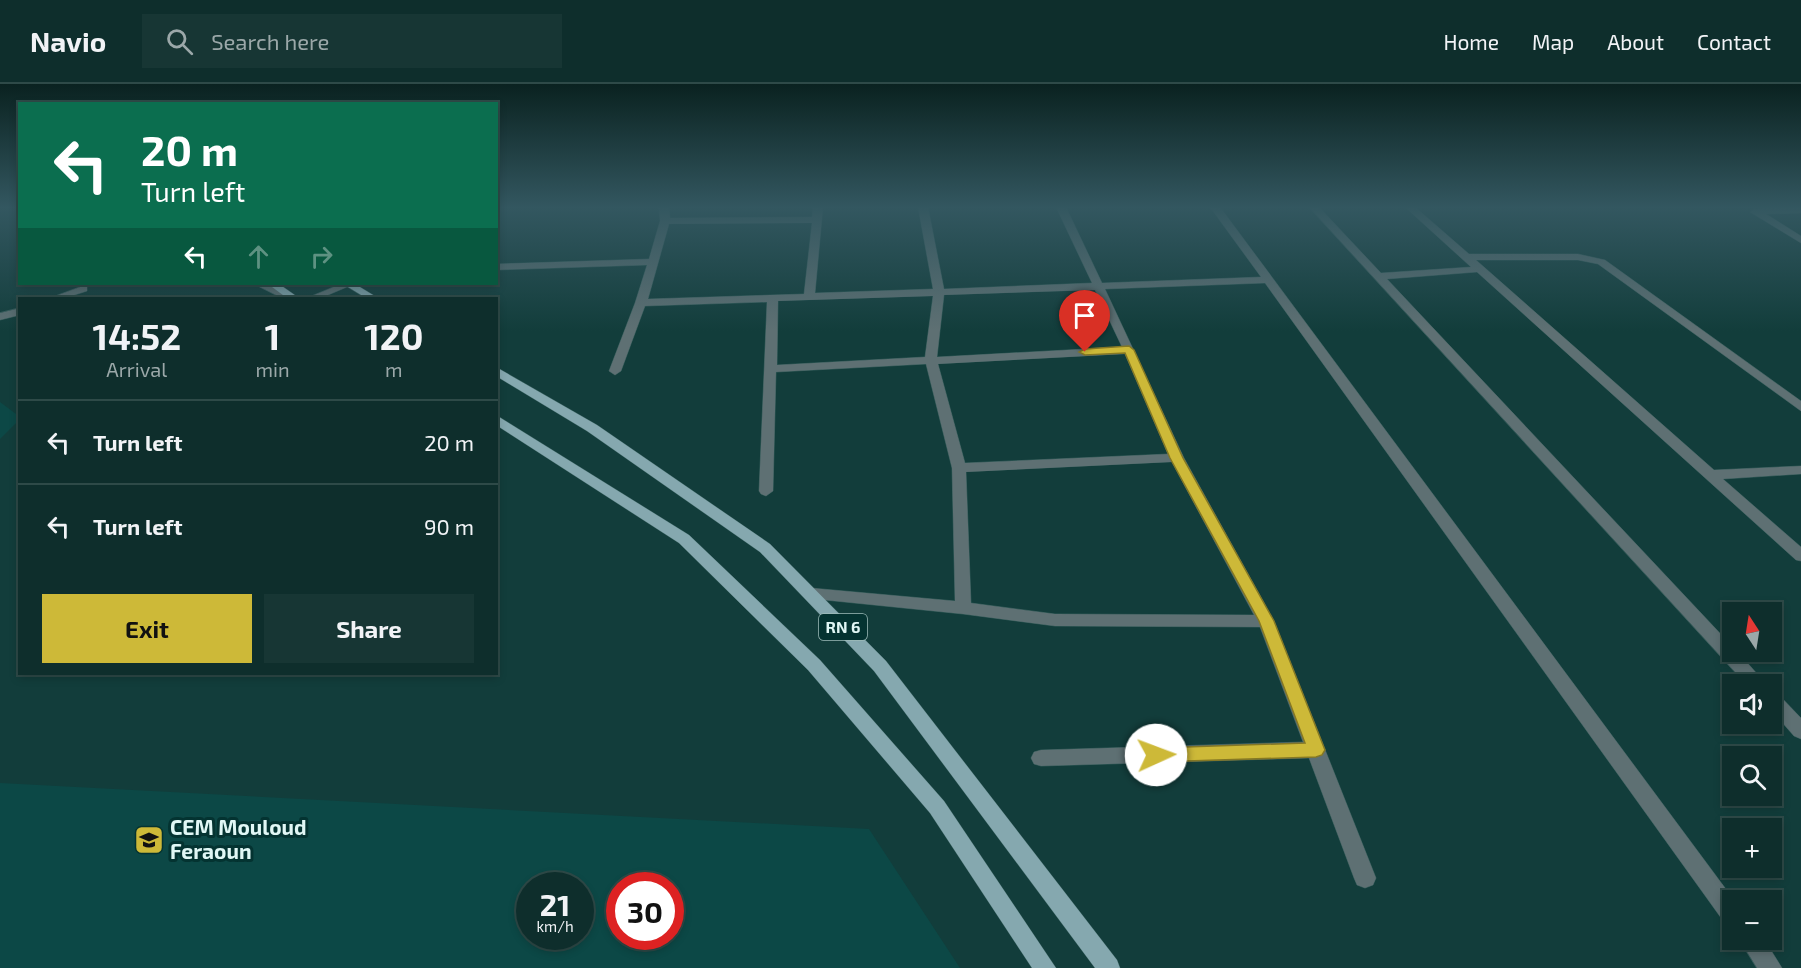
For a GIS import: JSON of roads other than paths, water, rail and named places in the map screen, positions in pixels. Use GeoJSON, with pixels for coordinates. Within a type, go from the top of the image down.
{"type":"FeatureCollection","features":[{"type":"Feature","properties":{"kind":"main road"},"geometry":{"type":"LineString","coordinates":[[274,285],[291,297]]}},
{"type":"Feature","properties":{"kind":"main road"},"geometry":{"type":"LineString","coordinates":[[350,285],[371,297]]}},
{"type":"Feature","properties":{"kind":"main road","name":"RN 6"},"geometry":{"type":"LineString","coordinates":[[498,372],[592,428],[765,548],[880,666],[1109,968]]}},
{"type":"Feature","properties":{"kind":"main road","name":"RN 6"},"geometry":{"type":"LineString","coordinates":[[498,420],[684,538],[814,665],[937,807],[1045,968]]}},
{"type":"Feature","properties":{"kind":"street"},"geometry":{"type":"LineString","coordinates":[[615,370],[641,303],[658,248]]}},
{"type":"Feature","properties":{"kind":"street"},"geometry":{"type":"LineString","coordinates":[[809,296],[813,248]]}},
{"type":"Feature","properties":{"kind":"street"},"geometry":{"type":"LineString","coordinates":[[931,248],[939,291],[931,360],[959,468],[963,608]]}},
{"type":"Feature","properties":{"kind":"street"},"geometry":{"type":"LineString","coordinates":[[1080,248],[1177,458],[1266,621],[1365,878]]}},
{"type":"Feature","properties":{"kind":"street"},"geometry":{"type":"LineString","coordinates":[[1245,248],[1722,901]]}},
{"type":"Feature","properties":{"kind":"street"},"geometry":{"type":"LineString","coordinates":[[1352,248],[1748,674]]}},
{"type":"Feature","properties":{"kind":"street"},"geometry":{"type":"LineString","coordinates":[[1456,248],[1801,556]]}},
{"type":"Feature","properties":{"kind":"street"},"geometry":{"type":"LineString","coordinates":[[1466,257],[1578,257],[1601,262],[1801,407]]}},
{"type":"Feature","properties":{"kind":"street"},"geometry":{"type":"LineString","coordinates":[[498,267],[654,262]]}},
{"type":"Feature","properties":{"kind":"street"},"geometry":{"type":"LineString","coordinates":[[1377,276],[1481,269]]}},
{"type":"Feature","properties":{"kind":"street"},"geometry":{"type":"LineString","coordinates":[[641,303],[1268,280]]}},
{"type":"Feature","properties":{"kind":"street"},"geometry":{"type":"LineString","coordinates":[[262,285],[290,297]]}},
{"type":"Feature","properties":{"kind":"street"},"geometry":{"type":"LineString","coordinates":[[315,297],[345,285]]}},
{"type":"Feature","properties":{"kind":"street"},"geometry":{"type":"LineString","coordinates":[[58,297],[83,289]]}},
{"type":"Feature","properties":{"kind":"street"},"geometry":{"type":"LineString","coordinates":[[766,491],[773,297]]}},
{"type":"Feature","properties":{"kind":"street"},"geometry":{"type":"LineString","coordinates":[[0,317],[18,311]]}},
{"type":"Feature","properties":{"kind":"street"},"geometry":{"type":"LineString","coordinates":[[770,369],[1129,350]]}},
{"type":"Feature","properties":{"kind":"street"},"geometry":{"type":"LineString","coordinates":[[959,468],[1177,458]]}},
{"type":"Feature","properties":{"kind":"street"},"geometry":{"type":"LineString","coordinates":[[1711,475],[1801,470]]}},
{"type":"Feature","properties":{"kind":"street"},"geometry":{"type":"LineString","coordinates":[[811,594],[963,608],[1055,620],[1266,621]]}},
{"type":"Feature","properties":{"kind":"street"},"geometry":{"type":"LineString","coordinates":[[1782,710],[1801,731]]}},
{"type":"Feature","properties":{"kind":"street"},"geometry":{"type":"LineString","coordinates":[[1041,758],[1316,750]]}},
{"type":"Feature","properties":{"kind":"street"},"geometry":{"type":"LineString","coordinates":[[1758,950],[1771,968]]}},
{"type":"Feature","properties":{"kind":"place","name":"CEM Mouloud Feraoun"},"geometry":{"type":"Point","coordinates":[149,840]}}]}
